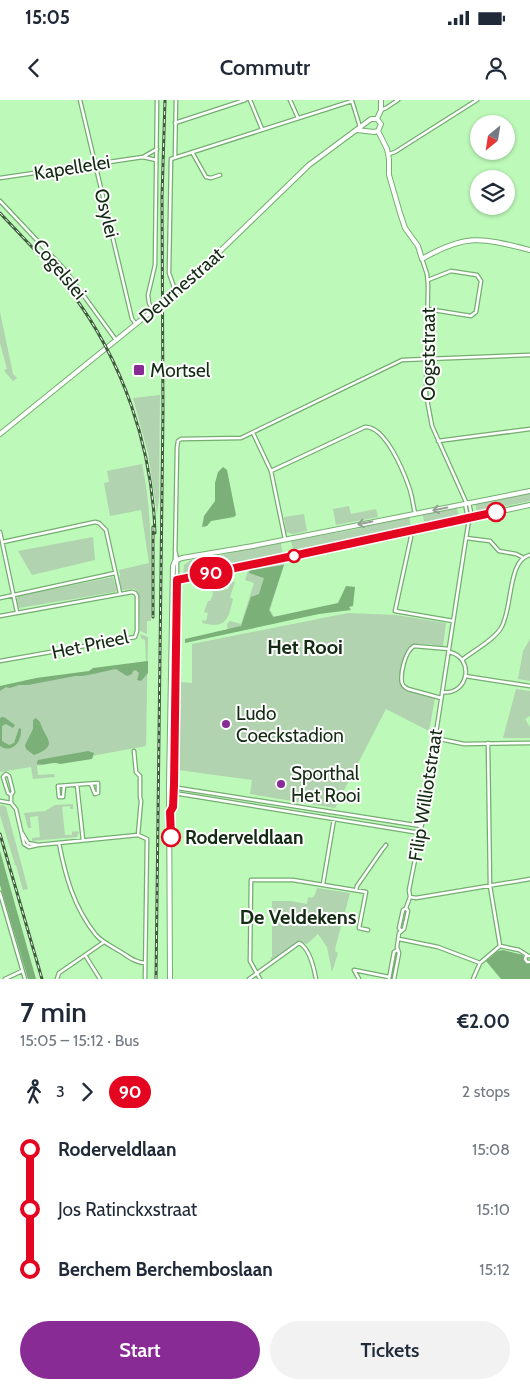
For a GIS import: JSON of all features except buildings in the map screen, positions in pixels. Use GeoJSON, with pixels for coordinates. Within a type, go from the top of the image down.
{"type":"FeatureCollection","features":[{"type":"Feature","properties":{"kind":"street","name":"Osylei"},"geometry":{"type":"LineString","coordinates":[[80,100],[132,319],[136,324]]}},
{"type":"Feature","properties":{"kind":"street"},"geometry":{"type":"LineString","coordinates":[[153,311],[148,295],[155,265],[157,100]]}},
{"type":"Feature","properties":{"kind":"street"},"geometry":{"type":"LineString","coordinates":[[176,100],[176,157]]}},
{"type":"Feature","properties":{"kind":"street"},"geometry":{"type":"LineString","coordinates":[[175,123],[245,100]]}},
{"type":"Feature","properties":{"kind":"street"},"geometry":{"type":"LineString","coordinates":[[250,100],[262,129]]}},
{"type":"Feature","properties":{"kind":"street"},"geometry":{"type":"LineString","coordinates":[[290,100],[298,118]]}},
{"type":"Feature","properties":{"kind":"street"},"geometry":{"type":"LineString","coordinates":[[176,293],[169,269],[170,161],[176,157],[352,100],[359,129],[378,131]]}},
{"type":"Feature","properties":{"kind":"street"},"geometry":{"type":"LineString","coordinates":[[378,131],[381,124],[377,119],[381,110],[381,100]]}},
{"type":"Feature","properties":{"kind":"street"},"geometry":{"type":"LineString","coordinates":[[381,110],[398,100]]}},
{"type":"Feature","properties":{"kind":"street"},"geometry":{"type":"LineString","coordinates":[[388,154],[395,152],[477,100]]}},
{"type":"Feature","properties":{"kind":"street","name":"Deurnestraat"},"geometry":{"type":"LineString","coordinates":[[0,434],[176,293],[309,165],[372,119],[377,119]]}},
{"type":"Feature","properties":{"kind":"street"},"geometry":{"type":"LineString","coordinates":[[368,123],[370,131]]}},
{"type":"Feature","properties":{"kind":"street"},"geometry":{"type":"LineString","coordinates":[[378,131],[383,138],[388,154],[388,175],[400,213],[407,231],[418,246],[422,258],[452,244],[471,239],[490,240],[530,250]]}},
{"type":"Feature","properties":{"kind":"street","name":"Kapellelei"},"geometry":{"type":"LineString","coordinates":[[143,157],[156,149]]}},
{"type":"Feature","properties":{"kind":"street"},"geometry":{"type":"LineString","coordinates":[[192,152],[206,177],[211,178],[220,175]]}},
{"type":"Feature","properties":{"kind":"street","name":"Kapellelei"},"geometry":{"type":"LineString","coordinates":[[0,178],[143,157],[156,160]]}},
{"type":"Feature","properties":{"kind":"street","name":"Cogelslei"},"geometry":{"type":"LineString","coordinates":[[0,201],[65,270],[116,340]]}},
{"type":"Feature","properties":{"kind":"street","name":"Oogststraat"},"geometry":{"type":"LineString","coordinates":[[422,258],[427,280],[426,394],[428,410],[438,441],[466,503],[469,518]]}},
{"type":"Feature","properties":{"kind":"street"},"geometry":{"type":"LineString","coordinates":[[427,280],[451,271],[477,275],[481,281],[476,312],[471,316],[427,309]]}},
{"type":"Feature","properties":{"kind":"street"},"geometry":{"type":"LineString","coordinates":[[170,979],[170,812],[173,807],[172,793],[174,787],[177,580],[175,549],[178,443],[182,438],[238,439],[402,360],[530,355]]}},
{"type":"Feature","properties":{"kind":"street"},"geometry":{"type":"LineString","coordinates":[[271,471],[365,427],[371,428],[377,431],[394,454],[409,487],[415,514]]}},
{"type":"Feature","properties":{"kind":"street"},"geometry":{"type":"LineString","coordinates":[[438,441],[530,429]]}},
{"type":"Feature","properties":{"kind":"street"},"geometry":{"type":"LineString","coordinates":[[253,432],[271,471],[285,540]]}},
{"type":"Feature","properties":{"kind":"street"},"geometry":{"type":"LineString","coordinates":[[176,560],[530,491]]}},
{"type":"Feature","properties":{"kind":"street"},"geometry":{"type":"LineString","coordinates":[[177,580],[530,505]]}},
{"type":"Feature","properties":{"kind":"street","name":"Filip Williotstraat"},"geometry":{"type":"LineString","coordinates":[[398,950],[399,934],[404,929],[408,912],[406,908],[410,897],[409,890],[420,833],[469,518]]}},
{"type":"Feature","properties":{"kind":"street"},"geometry":{"type":"LineString","coordinates":[[0,616],[120,593],[106,530],[102,524],[95,522],[3,542]]}},
{"type":"Feature","properties":{"kind":"street"},"geometry":{"type":"LineString","coordinates":[[410,530],[411,537],[395,612],[453,621]]}},
{"type":"Feature","properties":{"kind":"street"},"geometry":{"type":"LineString","coordinates":[[0,532],[18,612]]}},
{"type":"Feature","properties":{"kind":"street"},"geometry":{"type":"LineString","coordinates":[[466,538],[490,541],[499,551],[516,554],[522,558]]}},
{"type":"Feature","properties":{"kind":"street"},"geometry":{"type":"LineString","coordinates":[[462,660],[501,628],[506,615],[517,565],[522,558],[530,555]]}},
{"type":"Feature","properties":{"kind":"street"},"geometry":{"type":"LineString","coordinates":[[174,787],[172,575],[176,560]]}},
{"type":"Feature","properties":{"kind":"street"},"geometry":{"type":"LineString","coordinates":[[0,598],[116,573]]}},
{"type":"Feature","properties":{"kind":"street"},"geometry":{"type":"LineString","coordinates":[[172,575],[177,580]]}},
{"type":"Feature","properties":{"kind":"street","name":"Het Prieel"},"geometry":{"type":"LineString","coordinates":[[0,661],[135,637],[137,631],[137,596],[134,592],[120,593]]}},
{"type":"Feature","properties":{"kind":"street"},"geometry":{"type":"LineString","coordinates":[[441,698],[404,687],[402,681],[404,663],[407,652],[414,646],[449,650],[462,660],[465,666],[465,676],[462,683],[455,691],[449,693],[442,692]]}},
{"type":"Feature","properties":{"kind":"street"},"geometry":{"type":"LineString","coordinates":[[465,676],[530,686]]}},
{"type":"Feature","properties":{"kind":"street"},"geometry":{"type":"LineString","coordinates":[[435,738],[464,744],[530,743]]}},
{"type":"Feature","properties":{"kind":"street"},"geometry":{"type":"LineString","coordinates":[[488,743],[490,886],[500,946]]}},
{"type":"Feature","properties":{"kind":"street"},"geometry":{"type":"LineString","coordinates":[[134,751],[136,772],[140,776],[141,801],[138,835]]}},
{"type":"Feature","properties":{"kind":"street"},"geometry":{"type":"LineString","coordinates":[[11,795],[8,793],[3,777],[6,774],[9,776],[13,792],[11,803],[16,809],[25,845],[29,847],[138,835],[147,839],[145,979]]}},
{"type":"Feature","properties":{"kind":"street"},"geometry":{"type":"LineString","coordinates":[[64,786],[63,797],[59,797],[58,786],[98,783],[98,793],[95,794],[90,784]]}},
{"type":"Feature","properties":{"kind":"street"},"geometry":{"type":"LineString","coordinates":[[78,785],[83,840]]}},
{"type":"Feature","properties":{"kind":"street"},"geometry":{"type":"LineString","coordinates":[[174,787],[421,826]]}},
{"type":"Feature","properties":{"kind":"street"},"geometry":{"type":"LineString","coordinates":[[172,793],[420,833]]}},
{"type":"Feature","properties":{"kind":"street"},"geometry":{"type":"LineString","coordinates":[[210,799],[211,793]]}},
{"type":"Feature","properties":{"kind":"street"},"geometry":{"type":"LineString","coordinates":[[0,801],[11,803]]}},
{"type":"Feature","properties":{"kind":"street"},"geometry":{"type":"LineString","coordinates":[[294,813],[295,806]]}},
{"type":"Feature","properties":{"kind":"street"},"geometry":{"type":"LineString","coordinates":[[323,885],[334,819]]}},
{"type":"Feature","properties":{"kind":"street"},"geometry":{"type":"LineString","coordinates":[[370,825],[371,819]]}},
{"type":"Feature","properties":{"kind":"street"},"geometry":{"type":"LineString","coordinates":[[22,833],[29,843],[38,845]]}},
{"type":"Feature","properties":{"kind":"street"},"geometry":{"type":"LineString","coordinates":[[59,843],[63,866],[74,898],[96,935],[138,963],[145,964]]}},
{"type":"Feature","properties":{"kind":"street"},"geometry":{"type":"LineString","coordinates":[[356,890],[386,845]]}},
{"type":"Feature","properties":{"kind":"street"},"geometry":{"type":"LineString","coordinates":[[410,897],[416,898],[530,879]]}},
{"type":"Feature","properties":{"kind":"street"},"geometry":{"type":"LineString","coordinates":[[260,979],[250,961],[251,880],[293,880],[366,892],[359,928],[368,930]]}},
{"type":"Feature","properties":{"kind":"street"},"geometry":{"type":"LineString","coordinates":[[0,893],[24,979]]}},
{"type":"Feature","properties":{"kind":"street"},"geometry":{"type":"LineString","coordinates":[[400,939],[438,947],[480,963]]}},
{"type":"Feature","properties":{"kind":"street"},"geometry":{"type":"LineString","coordinates":[[57,977],[104,942]]}},
{"type":"Feature","properties":{"kind":"street"},"geometry":{"type":"LineString","coordinates":[[249,979],[297,944],[301,944],[310,957],[316,979]]}},
{"type":"Feature","properties":{"kind":"street"},"geometry":{"type":"LineString","coordinates":[[500,946],[520,950],[529,956],[525,960],[530,962]]}},
{"type":"Feature","properties":{"kind":"street"},"geometry":{"type":"LineString","coordinates":[[473,979],[480,963],[500,946]]}},
{"type":"Feature","properties":{"kind":"street"},"geometry":{"type":"LineString","coordinates":[[359,979],[354,970],[389,978],[394,952],[398,950],[400,953],[394,979]]}},
{"type":"Feature","properties":{"kind":"street"},"geometry":{"type":"LineString","coordinates":[[85,955],[100,979]]}},
{"type":"Feature","properties":{"kind":"street"},"geometry":{"type":"LineString","coordinates":[[5,979],[22,971]]}},
{"type":"Feature","properties":{"kind":"street"},"geometry":{"type":"LineString","coordinates":[[256,979],[258,974]]}},
{"type":"Feature","properties":{"kind":"green space"},"geometry":{"type":"Polygon","coordinates":[[[0,312],[13,374],[17,378],[13,381],[4,370],[7,369],[0,343],[0,312]]]}},
{"type":"Feature","properties":{"kind":"green space"},"geometry":{"type":"Polygon","coordinates":[[[160,395],[159,497],[157,514],[148,453],[133,398],[160,395]]]}},
{"type":"Feature","properties":{"kind":"green space"},"geometry":{"type":"Polygon","coordinates":[[[142,464],[146,483],[151,542],[151,621],[147,621],[147,634],[140,631],[138,592],[134,589],[122,590],[119,578],[119,570],[149,563],[141,510],[110,516],[104,483],[109,482],[107,471],[142,464]]]}},
{"type":"Feature","properties":{"kind":"green space"},"geometry":{"type":"Polygon","coordinates":[[[223,467],[227,470],[236,515],[211,521],[207,526],[202,527],[204,516],[215,501],[215,483],[218,472],[223,467]]]}},
{"type":"Feature","properties":{"kind":"green space"},"geometry":{"type":"Polygon","coordinates":[[[530,493],[530,501],[477,512],[475,504],[530,493]]]}},
{"type":"Feature","properties":{"kind":"green space"},"geometry":{"type":"Polygon","coordinates":[[[349,506],[351,514],[376,509],[378,517],[336,525],[333,509],[349,506]]]}},
{"type":"Feature","properties":{"kind":"green space"},"geometry":{"type":"Polygon","coordinates":[[[459,506],[457,509],[459,516],[425,524],[422,513],[433,513],[459,506]]]}},
{"type":"Feature","properties":{"kind":"green space"},"geometry":{"type":"Polygon","coordinates":[[[304,514],[307,531],[293,534],[286,532],[284,517],[304,514]]]}},
{"type":"Feature","properties":{"kind":"green space"},"geometry":{"type":"Polygon","coordinates":[[[409,516],[411,526],[408,530],[294,552],[291,541],[362,528],[365,525],[409,516]]]}},
{"type":"Feature","properties":{"kind":"green space"},"geometry":{"type":"Polygon","coordinates":[[[93,537],[95,560],[32,575],[18,551],[93,537]]]}},
{"type":"Feature","properties":{"kind":"green space"},"geometry":{"type":"Polygon","coordinates":[[[284,541],[281,544],[283,554],[286,553],[286,555],[183,578],[184,565],[191,560],[284,541]]]}},
{"type":"Feature","properties":{"kind":"green space"},"geometry":{"type":"Polygon","coordinates":[[[285,561],[270,610],[278,623],[228,633],[227,624],[230,621],[241,624],[254,583],[245,580],[249,568],[285,561]]]}},
{"type":"Feature","properties":{"kind":"green space"},"geometry":{"type":"Polygon","coordinates":[[[284,565],[269,610],[273,617],[338,603],[346,586],[355,587],[353,606],[349,607],[351,610],[319,614],[185,643],[185,639],[241,626],[251,597],[259,594],[264,578],[249,573],[250,570],[284,565]]]}},
{"type":"Feature","properties":{"kind":"green space"},"geometry":{"type":"Polygon","coordinates":[[[113,577],[117,590],[115,592],[19,608],[18,596],[113,577]]]}},
{"type":"Feature","properties":{"kind":"green space"},"geometry":{"type":"Polygon","coordinates":[[[231,582],[235,582],[230,597],[233,599],[225,621],[216,625],[202,623],[203,620],[206,621],[208,613],[204,612],[213,594],[212,590],[228,589],[231,582]]]}},
{"type":"Feature","properties":{"kind":"green space","name":"Het Rooi"},"geometry":{"type":"Polygon","coordinates":[[[348,613],[396,615],[446,623],[443,646],[415,644],[407,651],[402,675],[402,687],[406,690],[435,698],[429,731],[386,709],[335,808],[250,794],[252,780],[178,770],[180,682],[192,683],[192,644],[348,613]]]}},
{"type":"Feature","properties":{"kind":"green space"},"geometry":{"type":"Polygon","coordinates":[[[140,634],[148,637],[146,746],[37,766],[38,775],[54,774],[55,777],[33,779],[31,767],[0,772],[0,687],[146,661],[145,640],[141,638],[140,634]]]}},
{"type":"Feature","properties":{"kind":"green space"},"geometry":{"type":"Polygon","coordinates":[[[530,639],[530,681],[518,679],[523,651],[530,639]]]}},
{"type":"Feature","properties":{"kind":"green space"},"geometry":{"type":"Polygon","coordinates":[[[148,661],[148,673],[141,681],[137,680],[139,673],[136,670],[127,676],[116,669],[90,675],[19,685],[10,688],[6,687],[0,691],[0,686],[36,678],[148,661]]]}},
{"type":"Feature","properties":{"kind":"green space"},"geometry":{"type":"Polygon","coordinates":[[[516,689],[530,691],[530,716],[525,719],[530,727],[530,738],[503,738],[516,689]]]}},
{"type":"Feature","properties":{"kind":"green space"},"geometry":{"type":"Polygon","coordinates":[[[1,717],[15,725],[13,728],[6,724],[2,726],[2,741],[9,745],[14,743],[19,728],[21,729],[20,738],[12,748],[8,749],[0,746],[1,717]]]}},
{"type":"Feature","properties":{"kind":"green space"},"geometry":{"type":"Polygon","coordinates":[[[36,718],[40,722],[49,744],[47,748],[34,755],[26,749],[25,745],[33,729],[33,720],[36,718]]]}},
{"type":"Feature","properties":{"kind":"green space"},"geometry":{"type":"Polygon","coordinates":[[[88,751],[94,753],[92,759],[60,764],[37,764],[38,760],[88,751]]]}},
{"type":"Feature","properties":{"kind":"green space"},"geometry":{"type":"Polygon","coordinates":[[[73,804],[73,809],[70,809],[70,806],[62,807],[65,835],[72,835],[72,831],[76,831],[79,832],[77,837],[32,841],[32,838],[40,837],[38,816],[30,817],[31,828],[28,828],[24,813],[45,811],[55,805],[73,804]]]}},
{"type":"Feature","properties":{"kind":"green space"},"geometry":{"type":"Polygon","coordinates":[[[0,806],[6,807],[28,889],[23,890],[15,865],[0,815],[0,806]]]}},
{"type":"Feature","properties":{"kind":"green space"},"geometry":{"type":"Polygon","coordinates":[[[0,851],[36,979],[28,979],[0,885],[0,851]]]}},
{"type":"Feature","properties":{"kind":"green space"},"geometry":{"type":"Polygon","coordinates":[[[317,888],[350,893],[336,945],[335,951],[338,953],[332,972],[327,947],[318,934],[307,944],[296,943],[272,961],[270,958],[272,957],[272,901],[291,901],[307,904],[308,897],[312,898],[315,895],[317,888]]]}},
{"type":"Feature","properties":{"kind":"green space"},"geometry":{"type":"Polygon","coordinates":[[[503,950],[523,955],[524,962],[530,964],[530,979],[501,979],[486,961],[498,951],[503,950]]]}},
{"type":"Feature","properties":{"kind":"railway"},"geometry":{"type":"LineString","coordinates":[[156,979],[163,411],[162,197],[165,100]]}},
{"type":"Feature","properties":{"kind":"railway"},"geometry":{"type":"LineString","coordinates":[[0,213],[71,292],[106,347],[120,376],[141,437],[153,500],[155,533]]}},
{"type":"Feature","properties":{"kind":"railway"},"geometry":{"type":"LineString","coordinates":[[153,527],[153,617]]}},
{"type":"Feature","properties":{"kind":"railway"},"geometry":{"type":"LineString","coordinates":[[0,834],[42,979]]}},
{"type":"Feature","properties":{"kind":"bus line","name":"90"},"geometry":{"type":"LineString","coordinates":[[171,837],[170,812],[173,807],[174,785],[177,580],[496,512]]}},
{"type":"Feature","properties":{"kind":"place","name":"Mortsel"},"geometry":{"type":"Point","coordinates":[139,370]}},
{"type":"Feature","properties":{"kind":"place","name":"Ludo Coeckstadion"},"geometry":{"type":"Point","coordinates":[226,724]}},
{"type":"Feature","properties":{"kind":"place","name":"Sporthal Het Rooi"},"geometry":{"type":"Point","coordinates":[281,784]}},
{"type":"Feature","properties":{"kind":"place","name":"Roderveldlaan"},"geometry":{"type":"Point","coordinates":[171,837]}},
{"type":"Feature","properties":{"kind":"district","name":"Het Rooi"},"geometry":{"type":"Point","coordinates":[305,647]}},
{"type":"Feature","properties":{"kind":"district","name":"De Veldekens"},"geometry":{"type":"Point","coordinates":[298,917]}}]}
